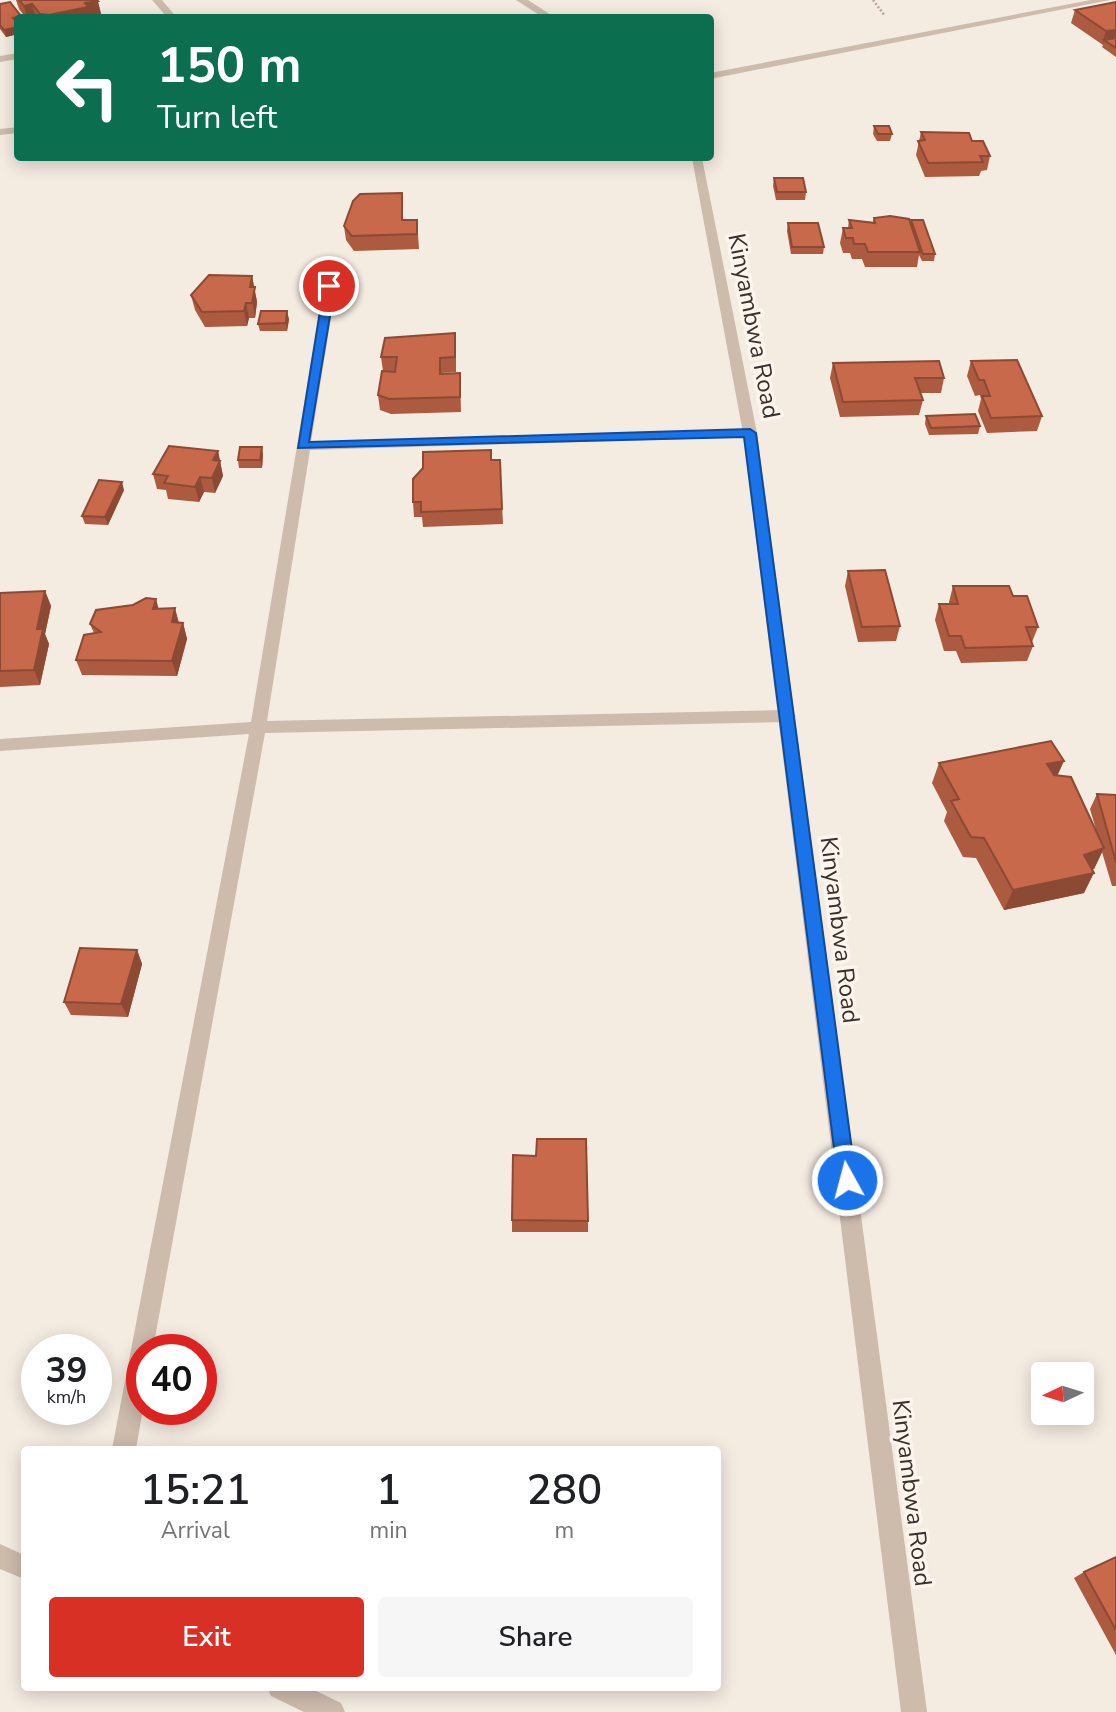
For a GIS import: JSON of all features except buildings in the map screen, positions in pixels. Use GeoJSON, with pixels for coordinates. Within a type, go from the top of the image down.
{"type":"FeatureCollection","features":[{"type":"Feature","properties":{"kind":"street"},"geometry":{"type":"LineString","coordinates":[[157,0],[169,14]]}},
{"type":"Feature","properties":{"kind":"street"},"geometry":{"type":"LineString","coordinates":[[521,0],[545,14]]}},
{"type":"Feature","properties":{"kind":"street"},"geometry":{"type":"LineString","coordinates":[[714,75],[1105,0]]}},
{"type":"Feature","properties":{"kind":"street","name":"Kinyambwa Road"},"geometry":{"type":"LineString","coordinates":[[698,161],[750,433],[916,1707]]}},
{"type":"Feature","properties":{"kind":"street"},"geometry":{"type":"LineString","coordinates":[[145,1334],[258,727],[334,260]]}},
{"type":"Feature","properties":{"kind":"street"},"geometry":{"type":"LineString","coordinates":[[303,446],[750,433]]}},
{"type":"Feature","properties":{"kind":"street"},"geometry":{"type":"LineString","coordinates":[[0,745],[258,727],[788,716]]}},
{"type":"Feature","properties":{"kind":"street"},"geometry":{"type":"LineString","coordinates":[[125,1446],[128,1425]]}},
{"type":"Feature","properties":{"kind":"street"},"geometry":{"type":"LineString","coordinates":[[0,1556],[21,1566]]}},
{"type":"Feature","properties":{"kind":"street"},"geometry":{"type":"LineString","coordinates":[[288,1691],[332,1712]]}},
{"type":"Feature","properties":{"kind":"route"},"geometry":{"type":"LineString","coordinates":[[329,286],[303,446],[750,433],[847,1180]]}}]}
